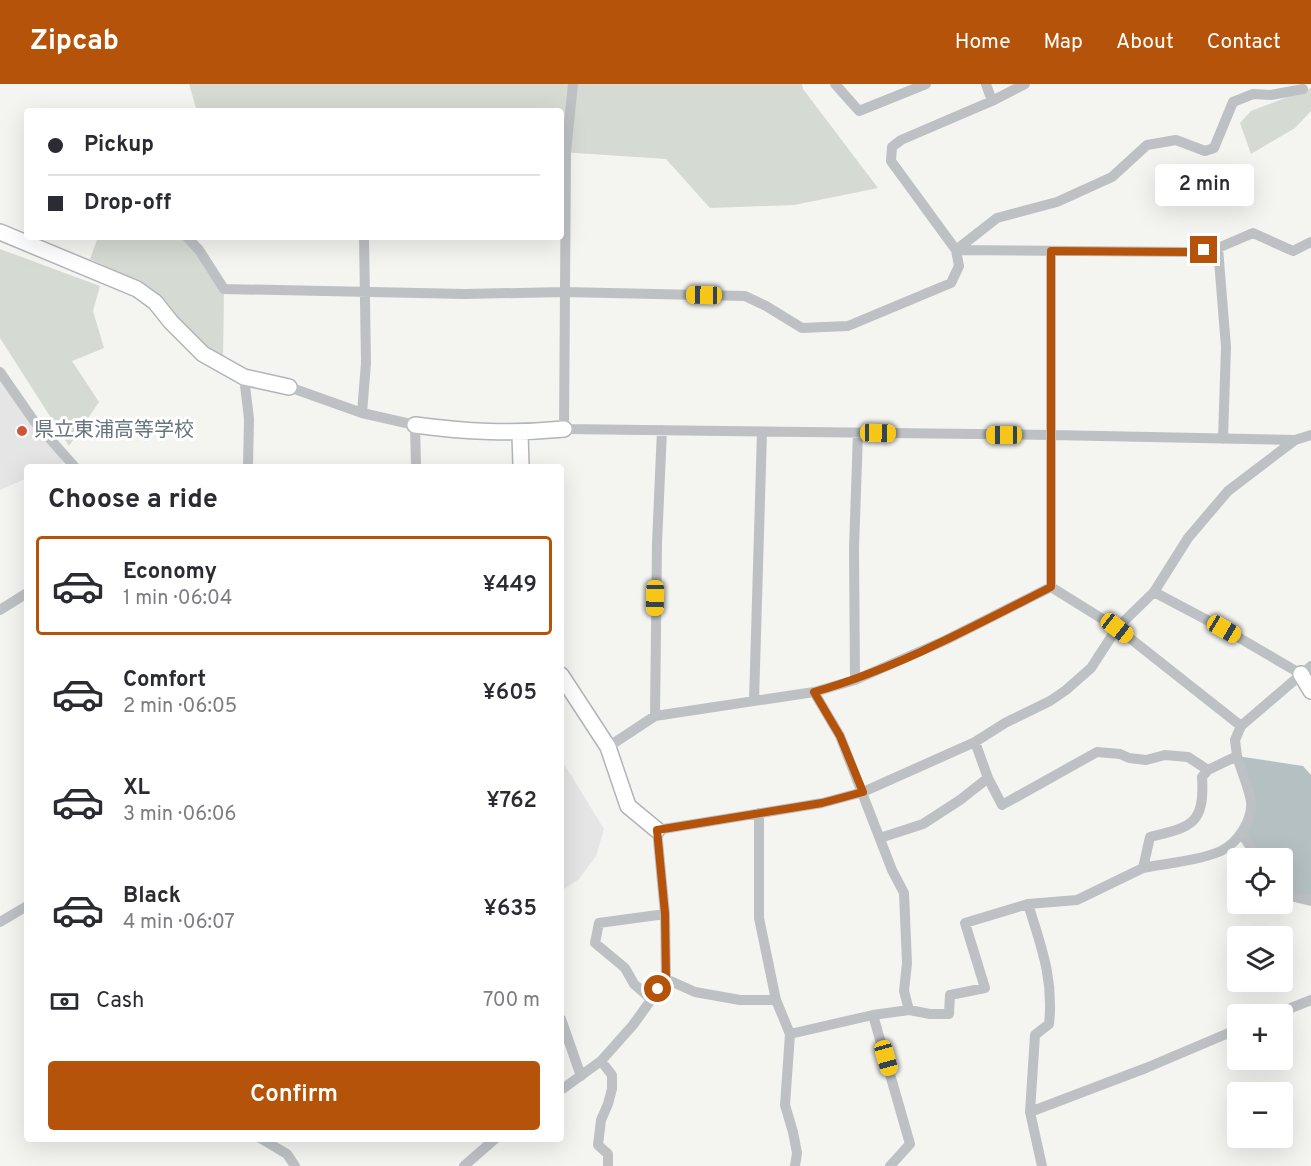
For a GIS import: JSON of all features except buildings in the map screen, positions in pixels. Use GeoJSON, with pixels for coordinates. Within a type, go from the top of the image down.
{"type":"FeatureCollection","features":[{"type":"Feature","properties":{"kind":"street"},"geometry":{"type":"LineString","coordinates":[[564,145],[573,84]]}},
{"type":"Feature","properties":{"kind":"street"},"geometry":{"type":"LineString","coordinates":[[835,84],[859,111],[926,84]]}},
{"type":"Feature","properties":{"kind":"street"},"geometry":{"type":"LineString","coordinates":[[986,84],[992,100]]}},
{"type":"Feature","properties":{"kind":"street"},"geometry":{"type":"LineString","coordinates":[[190,240],[199,250],[224,289],[745,296],[802,328],[848,326],[951,283],[959,266],[956,250],[891,161],[892,147],[901,140],[1025,84]]}},
{"type":"Feature","properties":{"kind":"street"},"geometry":{"type":"LineString","coordinates":[[956,250],[997,218],[1057,202],[1112,177],[1147,145],[1176,140],[1205,151],[1214,148],[1233,102],[1253,94],[1271,95],[1305,86]]}},
{"type":"Feature","properties":{"kind":"street"},"geometry":{"type":"LineString","coordinates":[[0,232],[137,289],[155,302],[171,322],[203,354],[244,377],[289,387],[362,413],[415,425],[464,431],[520,433],[564,429],[1295,440],[1311,435]]}},
{"type":"Feature","properties":{"kind":"street"},"geometry":{"type":"LineString","coordinates":[[956,250],[1190,252],[1218,248],[1252,233],[1293,251],[1311,242]]}},
{"type":"Feature","properties":{"kind":"street"},"geometry":{"type":"LineString","coordinates":[[362,413],[366,363],[364,240]]}},
{"type":"Feature","properties":{"kind":"street"},"geometry":{"type":"LineString","coordinates":[[564,240],[564,429]]}},
{"type":"Feature","properties":{"kind":"street"},"geometry":{"type":"LineString","coordinates":[[1218,248],[1226,347],[1223,439]]}},
{"type":"Feature","properties":{"kind":"street"},"geometry":{"type":"LineString","coordinates":[[1051,251],[1051,587]]}},
{"type":"Feature","properties":{"kind":"street"},"geometry":{"type":"LineString","coordinates":[[0,372],[34,421],[72,464]]}},
{"type":"Feature","properties":{"kind":"street"},"geometry":{"type":"LineString","coordinates":[[244,377],[249,419],[248,464]]}},
{"type":"Feature","properties":{"kind":"street"},"geometry":{"type":"LineString","coordinates":[[415,425],[416,464]]}},
{"type":"Feature","properties":{"kind":"street"},"geometry":{"type":"LineString","coordinates":[[655,716],[656,554],[662,430]]}},
{"type":"Feature","properties":{"kind":"street"},"geometry":{"type":"LineString","coordinates":[[754,702],[762,432]]}},
{"type":"Feature","properties":{"kind":"street"},"geometry":{"type":"LineString","coordinates":[[520,433],[521,464]]}},
{"type":"Feature","properties":{"kind":"street"},"geometry":{"type":"LineString","coordinates":[[855,680],[854,548],[858,433]]}},
{"type":"Feature","properties":{"kind":"street"},"geometry":{"type":"LineString","coordinates":[[657,830],[822,803],[863,792],[975,742],[1005,723],[1050,701],[1091,668],[1117,628],[1154,592],[1188,538],[1228,491],[1295,440]]}},
{"type":"Feature","properties":{"kind":"street"},"geometry":{"type":"LineString","coordinates":[[608,747],[655,716],[814,692],[855,680],[946,640],[1051,587]]}},
{"type":"Feature","properties":{"kind":"street"},"geometry":{"type":"LineString","coordinates":[[1051,587],[1117,628],[1240,726]]}},
{"type":"Feature","properties":{"kind":"street"},"geometry":{"type":"LineString","coordinates":[[1154,592],[1306,670]]}},
{"type":"Feature","properties":{"kind":"street"},"geometry":{"type":"LineString","coordinates":[[0,610],[24,595]]}},
{"type":"Feature","properties":{"kind":"street"},"geometry":{"type":"LineString","coordinates":[[1306,670],[1311,691]]}},
{"type":"Feature","properties":{"kind":"street"},"geometry":{"type":"LineString","coordinates":[[790,1034],[873,1015],[909,1010],[930,1014],[949,1014],[950,995],[985,988],[965,923],[1028,904],[1077,900],[1143,868],[1224,850],[1241,833],[1249,819],[1251,802],[1237,756],[1235,740],[1240,726],[1306,670]]}},
{"type":"Feature","properties":{"kind":"street"},"geometry":{"type":"LineString","coordinates":[[564,680],[608,747],[628,806],[657,830],[665,914],[666,979],[633,1025],[601,1061],[564,1088]]}},
{"type":"Feature","properties":{"kind":"street"},"geometry":{"type":"LineString","coordinates":[[814,692],[840,736],[892,870],[904,893],[907,963],[904,992],[909,1010]]}},
{"type":"Feature","properties":{"kind":"street"},"geometry":{"type":"LineString","coordinates":[[975,742],[988,778],[1002,805],[1097,752],[1146,760],[1165,756],[1188,757],[1208,770]]}},
{"type":"Feature","properties":{"kind":"street"},"geometry":{"type":"LineString","coordinates":[[1143,868],[1150,837],[1181,829],[1194,821],[1199,814],[1203,797],[1202,777],[1208,770],[1237,756]]}},
{"type":"Feature","properties":{"kind":"street"},"geometry":{"type":"LineString","coordinates":[[880,838],[923,824],[960,801],[988,778]]}},
{"type":"Feature","properties":{"kind":"street"},"geometry":{"type":"LineString","coordinates":[[759,813],[759,918],[776,1000],[790,1034],[785,1105],[793,1132],[795,1166]]}},
{"type":"Feature","properties":{"kind":"street"},"geometry":{"type":"LineString","coordinates":[[1241,833],[1251,848]]}},
{"type":"Feature","properties":{"kind":"street"},"geometry":{"type":"LineString","coordinates":[[1293,897],[1311,901]]}},
{"type":"Feature","properties":{"kind":"street"},"geometry":{"type":"LineString","coordinates":[[1028,904],[1048,967],[1051,1007],[1049,1024],[1035,1035],[1030,1112],[1042,1166]]}},
{"type":"Feature","properties":{"kind":"street"},"geometry":{"type":"LineString","coordinates":[[0,922],[24,908]]}},
{"type":"Feature","properties":{"kind":"street"},"geometry":{"type":"LineString","coordinates":[[651,999],[634,984],[625,969],[595,943],[599,922],[665,914]]}},
{"type":"Feature","properties":{"kind":"street"},"geometry":{"type":"LineString","coordinates":[[666,979],[695,992],[740,1000],[776,1000]]}},
{"type":"Feature","properties":{"kind":"street"},"geometry":{"type":"LineString","coordinates":[[1293,1007],[1311,1000]]}},
{"type":"Feature","properties":{"kind":"street"},"geometry":{"type":"LineString","coordinates":[[873,1015],[910,1144],[891,1166]]}},
{"type":"Feature","properties":{"kind":"street"},"geometry":{"type":"LineString","coordinates":[[564,1028],[580,1076]]}},
{"type":"Feature","properties":{"kind":"street"},"geometry":{"type":"LineString","coordinates":[[1030,1112],[1146,1068],[1227,1034]]}},
{"type":"Feature","properties":{"kind":"street"},"geometry":{"type":"LineString","coordinates":[[601,1061],[612,1075],[612,1089],[601,1120],[598,1145],[608,1154],[608,1166]]}},
{"type":"Feature","properties":{"kind":"street"},"geometry":{"type":"LineString","coordinates":[[267,1142],[288,1154],[295,1166]]}},
{"type":"Feature","properties":{"kind":"street"},"geometry":{"type":"LineString","coordinates":[[464,1166],[491,1142]]}},
{"type":"Feature","properties":{"kind":"shaded area"},"geometry":{"type":"Polygon","coordinates":[[[189,84],[802,84],[803,89],[878,188],[794,205],[710,208],[666,159],[564,152],[564,108],[196,108],[189,84]]]}},
{"type":"Feature","properties":{"kind":"shaded area"},"geometry":{"type":"Polygon","coordinates":[[[1311,88],[1311,111],[1295,128],[1251,154],[1240,123],[1251,111],[1311,88]]]}},
{"type":"Feature","properties":{"kind":"shaded area"},"geometry":{"type":"Polygon","coordinates":[[[97,240],[189,240],[224,289],[223,359],[179,323],[145,285],[90,259],[97,240]]]}},
{"type":"Feature","properties":{"kind":"shaded area"},"geometry":{"type":"Polygon","coordinates":[[[0,249],[100,286],[93,311],[104,348],[72,361],[99,402],[69,446],[0,338],[0,249]]]}},
{"type":"Feature","properties":{"kind":"shaded area","name":"県立東浦高等学校"},"geometry":{"type":"Polygon","coordinates":[[[0,372],[69,461],[61,464],[24,464],[24,479],[0,490],[0,372]]]}},
{"type":"Feature","properties":{"kind":"shaded area"},"geometry":{"type":"Polygon","coordinates":[[[1237,756],[1303,766],[1311,775],[1311,901],[1293,896],[1293,848],[1251,848],[1241,833],[1251,802],[1237,756]]]}},
{"type":"Feature","properties":{"kind":"shaded area"},"geometry":{"type":"Polygon","coordinates":[[[564,764],[604,829],[596,856],[579,879],[564,889],[564,764]]]}},
{"type":"Feature","properties":{"kind":"place","name":"県立東浦高等学校"},"geometry":{"type":"Point","coordinates":[22,431]}},
{"type":"Feature","properties":{"kind":"route"},"geometry":{"type":"LineString","coordinates":[[658,989],[666,979],[665,914],[657,830],[822,803],[863,792],[840,736],[814,692],[855,680],[946,640],[1051,587],[1051,251],[1190,252],[1204,250]]}}]}
